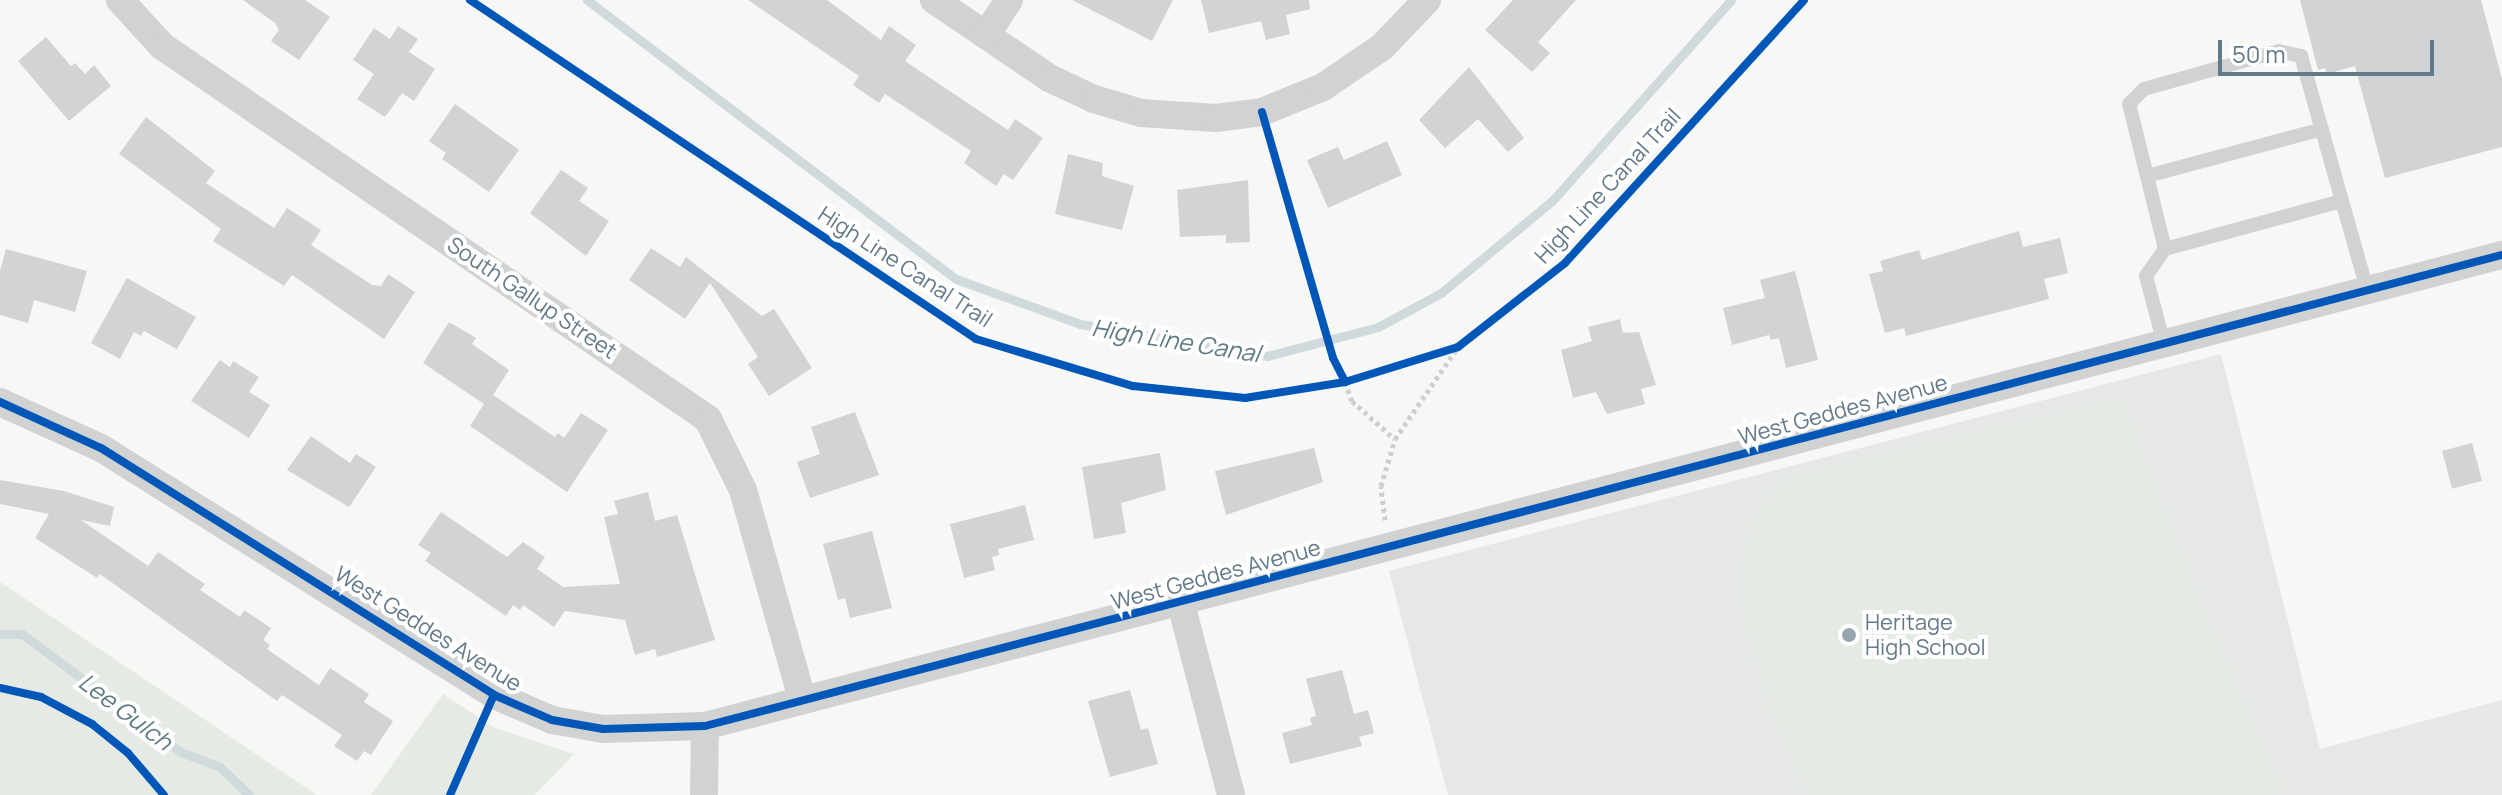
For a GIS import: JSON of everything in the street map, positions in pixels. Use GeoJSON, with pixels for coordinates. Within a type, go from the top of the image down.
{"type":"FeatureCollection","features":[{"type":"Feature","properties":{"kind":"street","name":"South Gallup Street"},"geometry":{"type":"LineString","coordinates":[[120,0],[162,46],[708,419],[743,490],[802,699]]}},
{"type":"Feature","properties":{"kind":"street"},"geometry":{"type":"LineString","coordinates":[[934,0],[1049,78],[1094,99],[1141,113],[1216,118],[1262,112],[1323,87],[1382,47],[1427,0]]}},
{"type":"Feature","properties":{"kind":"street"},"geometry":{"type":"LineString","coordinates":[[986,35],[1009,0]]}},
{"type":"Feature","properties":{"kind":"street","name":"West Geddes Avenue"},"geometry":{"type":"LineString","coordinates":[[0,402],[101,448],[494,695],[552,720],[603,729],[705,726],[1181,604],[2502,255]]}},
{"type":"Feature","properties":{"kind":"street"},"geometry":{"type":"LineString","coordinates":[[1181,604],[1231,795]]}},
{"type":"Feature","properties":{"kind":"street"},"geometry":{"type":"LineString","coordinates":[[704,795],[705,726]]}},
{"type":"Feature","properties":{"kind":"lane"},"geometry":{"type":"LineString","coordinates":[[2165,249],[2129,104],[2144,89],[2279,51],[2301,56],[2367,290]]}},
{"type":"Feature","properties":{"kind":"lane"},"geometry":{"type":"LineString","coordinates":[[2147,176],[2322,129]]}},
{"type":"Feature","properties":{"kind":"lane"},"geometry":{"type":"LineString","coordinates":[[2164,344],[2146,276],[2165,249],[2342,201]]}},
{"type":"Feature","properties":{"kind":"path"},"geometry":{"type":"LineString","coordinates":[[1388,549],[1381,486],[1395,439],[1458,347],[1470,337]]}},
{"type":"Feature","properties":{"kind":"path"},"geometry":{"type":"LineString","coordinates":[[1444,351],[1458,347]]}},
{"type":"Feature","properties":{"kind":"path"},"geometry":{"type":"LineString","coordinates":[[1331,385],[1359,378]]}},
{"type":"Feature","properties":{"kind":"path"},"geometry":{"type":"LineString","coordinates":[[1345,382],[1352,401],[1395,439]]}},
{"type":"Feature","properties":{"kind":"shaded area","name":"Heritage High School"},"geometry":{"type":"Polygon","coordinates":[[[2221,354],[2320,749],[2502,700],[2502,795],[1448,795],[1389,571],[2221,354]]]}},
{"type":"Feature","properties":{"kind":"shaded area"},"geometry":{"type":"Polygon","coordinates":[[[2122,397],[2199,598],[2281,785],[2276,795],[1808,795],[1776,724],[1744,620],[1739,580],[1745,545],[1763,504],[1786,477],[2122,397]]]}},
{"type":"Feature","properties":{"kind":"shaded area"},"geometry":{"type":"Polygon","coordinates":[[[0,582],[317,795],[0,795],[0,582]]]}},
{"type":"Feature","properties":{"kind":"shaded area"},"geometry":{"type":"Polygon","coordinates":[[[443,694],[495,728],[574,754],[535,795],[371,795],[443,694]]]}},
{"type":"Feature","properties":{"kind":"building"},"geometry":{"type":"Polygon","coordinates":[[[243,0],[305,0],[330,17],[299,60],[271,41],[279,30],[275,23],[243,0]]]}},
{"type":"Feature","properties":{"kind":"building"},"geometry":{"type":"Polygon","coordinates":[[[748,0],[827,0],[881,40],[889,26],[916,45],[905,61],[1008,130],[1015,119],[1043,138],[1013,180],[1004,174],[996,186],[964,163],[971,151],[885,94],[879,103],[853,85],[859,76],[748,0]]]}},
{"type":"Feature","properties":{"kind":"building"},"geometry":{"type":"Polygon","coordinates":[[[1072,0],[1173,0],[1152,41],[1072,0]]]}},
{"type":"Feature","properties":{"kind":"building"},"geometry":{"type":"Polygon","coordinates":[[[1201,0],[1309,0],[1310,9],[1286,15],[1290,34],[1266,40],[1261,21],[1209,33],[1201,0]]]}},
{"type":"Feature","properties":{"kind":"building"},"geometry":{"type":"Polygon","coordinates":[[[1513,0],[1576,0],[1538,42],[1550,53],[1532,72],[1485,30],[1513,0]]]}},
{"type":"Feature","properties":{"kind":"building"},"geometry":{"type":"Polygon","coordinates":[[[2300,0],[2481,0],[2502,79],[2502,147],[2385,178],[2355,66],[2327,74],[2325,68],[2318,70],[2300,0]]]}},
{"type":"Feature","properties":{"kind":"building"},"geometry":{"type":"Polygon","coordinates":[[[398,26],[418,39],[409,52],[435,69],[414,101],[402,93],[385,117],[357,99],[374,74],[353,60],[374,28],[390,39],[398,26]]]}},
{"type":"Feature","properties":{"kind":"building"},"geometry":{"type":"Polygon","coordinates":[[[46,37],[71,66],[75,63],[85,74],[94,65],[111,86],[69,121],[18,61],[46,37]]]}},
{"type":"Feature","properties":{"kind":"building"},"geometry":{"type":"Polygon","coordinates":[[[1469,67],[1524,138],[1508,152],[1478,119],[1445,148],[1419,120],[1469,67]]]}},
{"type":"Feature","properties":{"kind":"building"},"geometry":{"type":"Polygon","coordinates":[[[455,104],[519,150],[489,192],[442,159],[446,153],[429,141],[455,104]]]}},
{"type":"Feature","properties":{"kind":"building"},"geometry":{"type":"Polygon","coordinates":[[[146,117],[215,171],[206,183],[274,228],[287,208],[321,230],[311,245],[372,285],[381,286],[388,274],[415,292],[384,339],[292,275],[284,286],[213,241],[221,229],[119,154],[146,117]]]}},
{"type":"Feature","properties":{"kind":"building"},"geometry":{"type":"Polygon","coordinates":[[[1387,141],[1402,175],[1328,208],[1307,160],[1338,147],[1344,160],[1387,141]]]}},
{"type":"Feature","properties":{"kind":"building"},"geometry":{"type":"Polygon","coordinates":[[[1068,154],[1103,163],[1102,176],[1134,186],[1122,230],[1055,214],[1068,154]]]}},
{"type":"Feature","properties":{"kind":"building"},"geometry":{"type":"Polygon","coordinates":[[[561,170],[588,188],[579,201],[609,221],[586,256],[530,213],[561,170]]]}},
{"type":"Feature","properties":{"kind":"building"},"geometry":{"type":"Polygon","coordinates":[[[1248,180],[1250,242],[1226,243],[1226,235],[1180,237],[1177,190],[1248,180]]]}},
{"type":"Feature","properties":{"kind":"building"},"geometry":{"type":"Polygon","coordinates":[[[2019,231],[2023,247],[2060,238],[2068,273],[2044,279],[2049,299],[1906,336],[1904,328],[1885,333],[1869,274],[1883,271],[1880,261],[1919,250],[1922,260],[2019,231]]]}},
{"type":"Feature","properties":{"kind":"building"},"geometry":{"type":"Polygon","coordinates":[[[651,248],[680,267],[686,257],[762,316],[774,309],[812,368],[769,396],[748,364],[758,357],[710,283],[685,319],[629,280],[651,248]]]}},
{"type":"Feature","properties":{"kind":"building"},"geometry":{"type":"Polygon","coordinates":[[[6,249],[87,271],[75,312],[34,300],[28,323],[0,315],[0,271],[6,249]]]}},
{"type":"Feature","properties":{"kind":"building"},"geometry":{"type":"Polygon","coordinates":[[[1795,271],[1818,360],[1786,368],[1779,338],[1771,340],[1769,335],[1732,345],[1723,308],[1765,298],[1760,280],[1795,271]]]}},
{"type":"Feature","properties":{"kind":"building"},"geometry":{"type":"Polygon","coordinates":[[[127,278],[196,317],[177,349],[144,331],[141,336],[134,332],[120,359],[91,343],[127,278]]]}},
{"type":"Feature","properties":{"kind":"building"},"geometry":{"type":"Polygon","coordinates":[[[1620,319],[1623,333],[1639,332],[1656,385],[1641,389],[1645,404],[1607,414],[1596,392],[1573,398],[1561,350],[1592,341],[1588,327],[1620,319]]]}},
{"type":"Feature","properties":{"kind":"building"},"geometry":{"type":"Polygon","coordinates":[[[449,322],[476,338],[472,344],[509,370],[493,395],[555,437],[558,433],[564,438],[581,413],[608,430],[567,492],[470,426],[484,404],[423,363],[449,322]]]}},
{"type":"Feature","properties":{"kind":"building"},"geometry":{"type":"Polygon","coordinates":[[[220,360],[230,367],[233,361],[259,377],[249,392],[270,405],[249,438],[191,401],[220,360]]]}},
{"type":"Feature","properties":{"kind":"building"},"geometry":{"type":"Polygon","coordinates":[[[855,412],[879,475],[810,498],[797,462],[820,454],[811,427],[855,412]]]}},
{"type":"Feature","properties":{"kind":"building"},"geometry":{"type":"Polygon","coordinates":[[[311,436],[350,463],[356,454],[376,467],[349,507],[287,470],[311,436]]]}},
{"type":"Feature","properties":{"kind":"building"},"geometry":{"type":"Polygon","coordinates":[[[2472,443],[2482,481],[2452,489],[2442,451],[2472,443]]]}},
{"type":"Feature","properties":{"kind":"building"},"geometry":{"type":"Polygon","coordinates":[[[1314,448],[1323,482],[1226,515],[1215,471],[1314,448]]]}},
{"type":"Feature","properties":{"kind":"building"},"geometry":{"type":"Polygon","coordinates":[[[1160,453],[1166,490],[1121,503],[1126,533],[1094,539],[1082,467],[1160,453]]]}},
{"type":"Feature","properties":{"kind":"building"},"geometry":{"type":"Polygon","coordinates":[[[0,480],[64,491],[114,507],[110,526],[81,520],[148,566],[158,552],[205,584],[200,590],[240,617],[244,610],[271,628],[263,640],[270,645],[267,649],[319,685],[330,668],[369,694],[364,702],[393,721],[371,755],[364,751],[357,761],[334,746],[342,735],[282,695],[277,701],[100,574],[97,578],[35,538],[49,514],[0,504],[0,480]]]}},
{"type":"Feature","properties":{"kind":"building"},"geometry":{"type":"Polygon","coordinates":[[[648,492],[655,521],[677,515],[715,640],[657,657],[655,649],[635,655],[625,620],[565,611],[554,627],[523,605],[520,610],[513,605],[506,616],[425,561],[431,553],[418,545],[441,512],[507,557],[523,542],[545,557],[537,569],[563,587],[620,584],[604,517],[618,514],[614,501],[648,492]]]}},
{"type":"Feature","properties":{"kind":"building"},"geometry":{"type":"Polygon","coordinates":[[[1025,505],[1034,540],[998,549],[999,555],[992,557],[995,570],[964,578],[950,524],[1025,505]]]}},
{"type":"Feature","properties":{"kind":"building"},"geometry":{"type":"Polygon","coordinates":[[[872,531],[892,608],[850,618],[845,598],[838,600],[823,544],[872,531]]]}},
{"type":"Feature","properties":{"kind":"building"},"geometry":{"type":"Polygon","coordinates":[[[1342,670],[1354,714],[1368,710],[1374,733],[1359,737],[1362,746],[1290,764],[1282,733],[1312,725],[1310,718],[1316,716],[1306,679],[1342,670]]]}},
{"type":"Feature","properties":{"kind":"building"},"geometry":{"type":"Polygon","coordinates":[[[1130,690],[1141,730],[1148,728],[1158,764],[1110,777],[1088,701],[1130,690]]]}},
{"type":"Feature","properties":{"kind":"waterway","name":"High Line Canal"},"geometry":{"type":"LineString","coordinates":[[587,0],[956,279],[1080,324],[1267,356],[1378,327],[1441,293],[1552,201],[1731,0]]}},
{"type":"Feature","properties":{"kind":"waterway","name":"Lee Gulch"},"geometry":{"type":"LineString","coordinates":[[0,634],[22,634],[181,752],[220,767],[249,795]]}},
{"type":"Feature","properties":{"kind":"cycle path","name":"High Line Canal Trail"},"geometry":{"type":"LineString","coordinates":[[470,0],[976,339],[1133,386],[1245,398],[1345,382],[1458,347],[1565,263],[1804,0]]}},
{"type":"Feature","properties":{"kind":"cycle path"},"geometry":{"type":"LineString","coordinates":[[1262,112],[1333,358],[1345,382]]}},
{"type":"Feature","properties":{"kind":"cycle path"},"geometry":{"type":"LineString","coordinates":[[0,402],[101,448],[494,695],[552,720],[603,729],[705,726],[2502,255]]}},
{"type":"Feature","properties":{"kind":"cycle path"},"geometry":{"type":"LineString","coordinates":[[0,688],[41,697],[92,724],[128,753],[164,795]]}},
{"type":"Feature","properties":{"kind":"cycle path"},"geometry":{"type":"LineString","coordinates":[[450,795],[494,695]]}},
{"type":"Feature","properties":{"kind":"place","name":"Heritage High School"},"geometry":{"type":"Point","coordinates":[1849,635]}}]}
